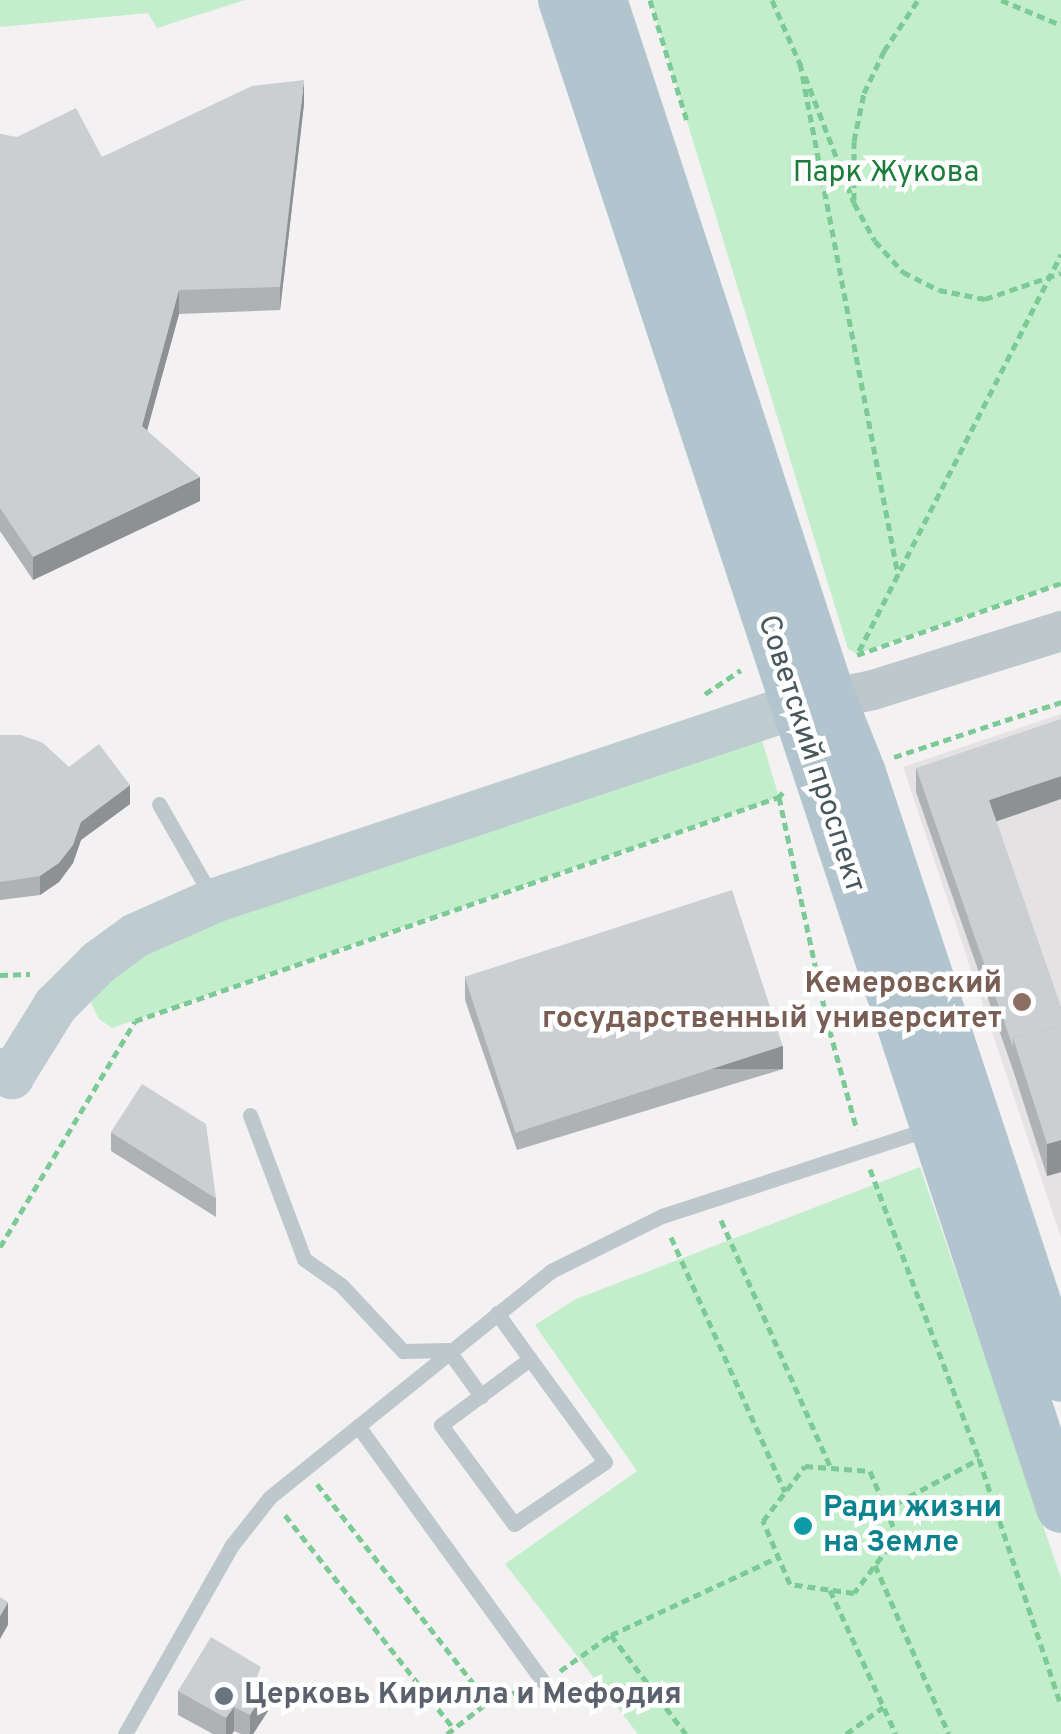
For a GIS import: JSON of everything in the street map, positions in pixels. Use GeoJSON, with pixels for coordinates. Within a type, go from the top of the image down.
{"type":"FeatureCollection","features":[{"type":"Feature","properties":{"kind":"main road","name":"Советский проспект"},"geometry":{"type":"LineString","coordinates":[[563,0],[814,702],[861,773],[1061,1377]]}},
{"type":"Feature","properties":{"kind":"main road","name":"Советский проспект"},"geometry":{"type":"LineString","coordinates":[[602,0],[814,702],[932,1128],[1061,1508]]}},
{"type":"Feature","properties":{"kind":"main road"},"geometry":{"type":"LineString","coordinates":[[7,1067],[55,1005],[98,962],[135,934],[214,900],[814,702]]}},
{"type":"Feature","properties":{"kind":"street"},"geometry":{"type":"LineString","coordinates":[[814,702],[873,690],[1061,631]]}},
{"type":"Feature","properties":{"kind":"lane"},"geometry":{"type":"LineString","coordinates":[[160,804],[214,900]]}},
{"type":"Feature","properties":{"kind":"lane"},"geometry":{"type":"LineString","coordinates":[[250,1115],[304,1259],[341,1285],[402,1351],[448,1350]]}},
{"type":"Feature","properties":{"kind":"lane"},"geometry":{"type":"LineString","coordinates":[[125,1734],[232,1545],[270,1497],[551,1271],[662,1216],[932,1128]]}},
{"type":"Feature","properties":{"kind":"lane"},"geometry":{"type":"LineString","coordinates":[[497,1313],[530,1358],[604,1462],[514,1524],[442,1425],[530,1358]]}},
{"type":"Feature","properties":{"kind":"lane"},"geometry":{"type":"LineString","coordinates":[[448,1350],[481,1396]]}},
{"type":"Feature","properties":{"kind":"lane"},"geometry":{"type":"LineString","coordinates":[[358,1426],[543,1682]]}},
{"type":"Feature","properties":{"kind":"path"},"geometry":{"type":"LineString","coordinates":[[650,0],[691,134]]}},
{"type":"Feature","properties":{"kind":"path"},"geometry":{"type":"LineString","coordinates":[[772,0],[854,203],[876,240],[904,272],[939,290],[985,299],[1061,273]]}},
{"type":"Feature","properties":{"kind":"path"},"geometry":{"type":"LineString","coordinates":[[854,203],[854,141],[864,94],[884,51],[918,0]]}},
{"type":"Feature","properties":{"kind":"path"},"geometry":{"type":"LineString","coordinates":[[1001,0],[1061,24]]}},
{"type":"Feature","properties":{"kind":"path"},"geometry":{"type":"LineString","coordinates":[[800,63],[898,578]]}},
{"type":"Feature","properties":{"kind":"path"},"geometry":{"type":"LineString","coordinates":[[858,654],[1052,279],[1061,254]]}},
{"type":"Feature","properties":{"kind":"path"},"geometry":{"type":"LineString","coordinates":[[848,649],[858,654],[1061,583]]}},
{"type":"Feature","properties":{"kind":"path"},"geometry":{"type":"LineString","coordinates":[[891,758],[1061,702]]}},
{"type":"Feature","properties":{"kind":"path"},"geometry":{"type":"LineString","coordinates":[[0,1247],[135,1021],[779,797],[826,1017],[863,1150],[979,1458],[1061,1706]]}},
{"type":"Feature","properties":{"kind":"path"},"geometry":{"type":"LineString","coordinates":[[712,1200],[831,1468]]}},
{"type":"Feature","properties":{"kind":"path"},"geometry":{"type":"LineString","coordinates":[[662,1216],[785,1492]]}},
{"type":"Feature","properties":{"kind":"path"},"geometry":{"type":"LineString","coordinates":[[886,1509],[979,1458]]}},
{"type":"Feature","properties":{"kind":"path"},"geometry":{"type":"LineString","coordinates":[[805,1466],[870,1471],[897,1536],[854,1593],[790,1584],[762,1521],[785,1492],[805,1466]]}},
{"type":"Feature","properties":{"kind":"path"},"geometry":{"type":"LineString","coordinates":[[305,1469],[488,1702]]}},
{"type":"Feature","properties":{"kind":"path"},"geometry":{"type":"LineString","coordinates":[[270,1497],[454,1729]]}},
{"type":"Feature","properties":{"kind":"path"},"geometry":{"type":"LineString","coordinates":[[447,1734],[488,1702],[543,1682],[612,1634],[778,1557]]}},
{"type":"Feature","properties":{"kind":"path"},"geometry":{"type":"LineString","coordinates":[[875,1565],[949,1734]]}},
{"type":"Feature","properties":{"kind":"path"},"geometry":{"type":"LineString","coordinates":[[830,1590],[896,1734]]}},
{"type":"Feature","properties":{"kind":"path"},"geometry":{"type":"LineString","coordinates":[[612,1634],[686,1734]]}},
{"type":"Feature","properties":{"kind":"path"},"geometry":{"type":"LineString","coordinates":[[846,1734],[883,1707]]}},
{"type":"Feature","properties":{"kind":"shaded area","name":"Кемеровский государственный университет"},"geometry":{"type":"Polygon","coordinates":[[[1061,714],[1061,1237],[903,767],[1061,714]]]}},
{"type":"Feature","properties":{"kind":"green space"},"geometry":{"type":"Polygon","coordinates":[[[0,0],[245,0],[157,28],[148,13],[0,27],[0,0]]]}},
{"type":"Feature","properties":{"kind":"green space","name":"Парк Жукова"},"geometry":{"type":"Polygon","coordinates":[[[650,0],[1061,0],[1061,583],[857,654],[848,649],[650,0]]]}},
{"type":"Feature","properties":{"kind":"green space"},"geometry":{"type":"Polygon","coordinates":[[[760,734],[779,797],[112,1028],[99,1019],[91,1003],[91,989],[129,949],[760,734]]]}},
{"type":"Feature","properties":{"kind":"green space"},"geometry":{"type":"Polygon","coordinates":[[[920,1167],[1061,1578],[1061,1734],[638,1734],[505,1564],[637,1471],[535,1325],[576,1299],[920,1167]]]}},
{"type":"Feature","properties":{"kind":"building"},"geometry":{"type":"Polygon","coordinates":[[[304,80],[280,287],[179,290],[142,426],[200,477],[33,557],[0,508],[0,134],[17,137],[76,108],[102,157],[252,86],[304,80]]]}},
{"type":"Feature","properties":{"kind":"building"},"geometry":{"type":"Polygon","coordinates":[[[1061,719],[1061,776],[989,800],[1061,1008],[1061,1026],[1013,1038],[1013,1047],[916,768],[1061,719]]]}},
{"type":"Feature","properties":{"kind":"building"},"geometry":{"type":"Polygon","coordinates":[[[0,735],[21,735],[43,743],[69,767],[99,744],[130,785],[81,822],[73,845],[59,863],[40,876],[0,882],[0,735]]]}},
{"type":"Feature","properties":{"kind":"building"},"geometry":{"type":"Polygon","coordinates":[[[732,890],[783,1046],[515,1133],[465,977],[732,890]]]}},
{"type":"Feature","properties":{"kind":"building"},"geometry":{"type":"Polygon","coordinates":[[[1061,1026],[1061,1140],[1047,1144],[1013,1038],[1061,1026]]]}},
{"type":"Feature","properties":{"kind":"building"},"geometry":{"type":"Polygon","coordinates":[[[142,1084],[206,1124],[216,1198],[111,1132],[142,1084]]]}},
{"type":"Feature","properties":{"kind":"building"},"geometry":{"type":"Polygon","coordinates":[[[0,1597],[8,1602],[0,1616],[0,1597]]]}},
{"type":"Feature","properties":{"kind":"building"},"geometry":{"type":"Polygon","coordinates":[[[211,1637],[261,1667],[256,1679],[268,1687],[250,1715],[234,1707],[226,1718],[178,1691],[211,1637]]]}},
{"type":"Feature","properties":{"kind":"place","name":"Кемеровский государственный университет"},"geometry":{"type":"Point","coordinates":[1022,1002]}},
{"type":"Feature","properties":{"kind":"place","name":"Ради жизни на Земле"},"geometry":{"type":"Point","coordinates":[803,1526]}},
{"type":"Feature","properties":{"kind":"place","name":"Церковь Кирилла и Мефодия"},"geometry":{"type":"Point","coordinates":[224,1696]}}]}
